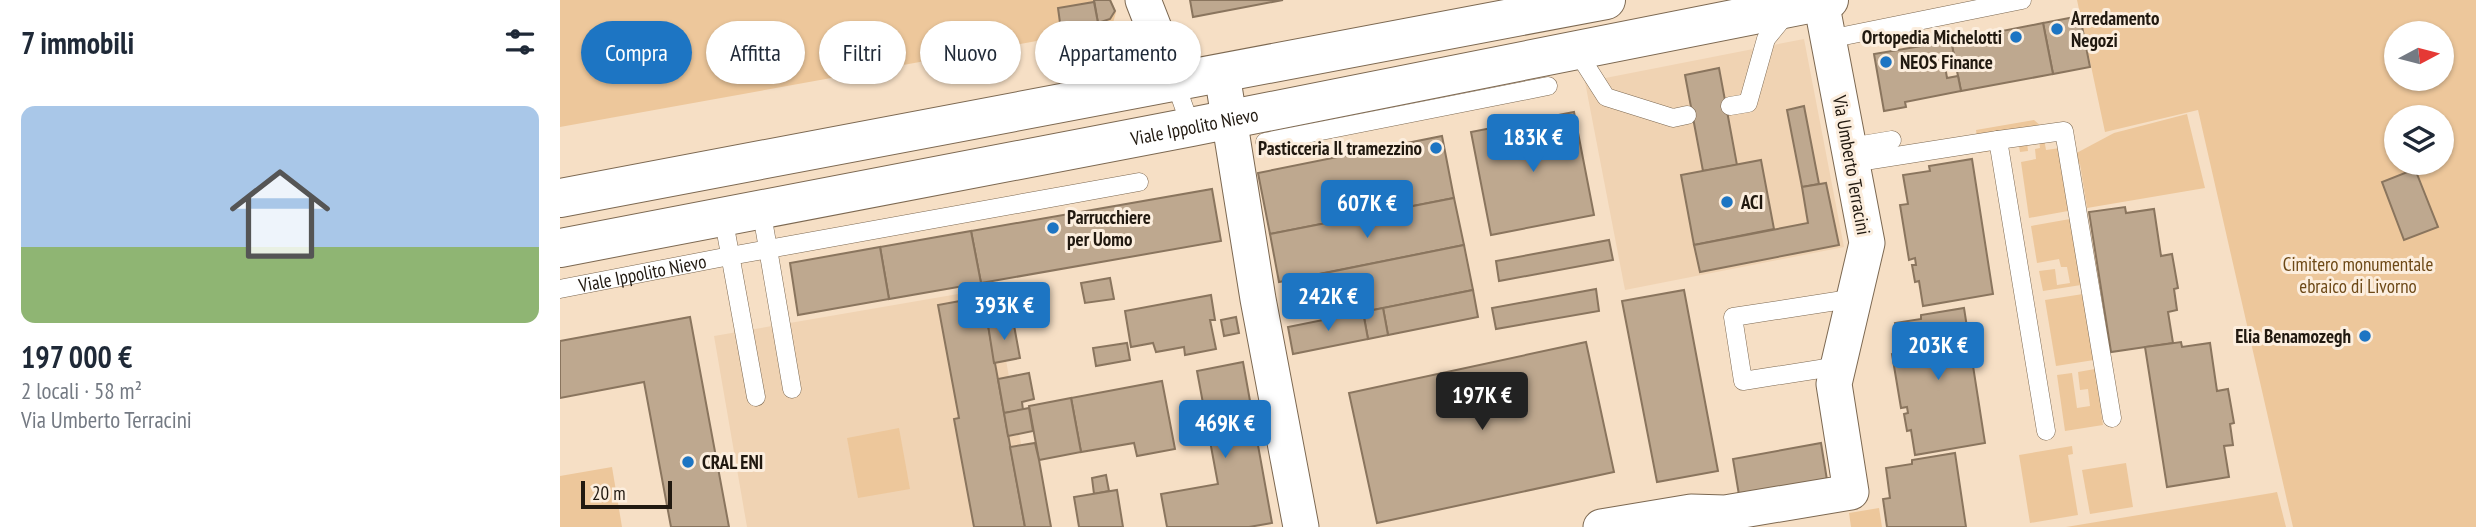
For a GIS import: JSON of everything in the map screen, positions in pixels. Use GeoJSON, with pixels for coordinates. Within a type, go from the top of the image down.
{"type":"FeatureCollection","features":[{"type":"Feature","properties":{"kind":"main road"},"geometry":{"type":"LineString","coordinates":[[1201,78],[1584,2]]}},
{"type":"Feature","properties":{"kind":"main road","name":"Viale Ippolito Nievo"},"geometry":{"type":"LineString","coordinates":[[560,248],[1229,120],[1814,3]]}},
{"type":"Feature","properties":{"kind":"main road"},"geometry":{"type":"LineString","coordinates":[[560,198],[1164,84]]}},
{"type":"Feature","properties":{"kind":"street"},"geometry":{"type":"LineString","coordinates":[[1143,0],[1151,21]]}},
{"type":"Feature","properties":{"kind":"street","name":"Via Umberto Terracini"},"geometry":{"type":"LineString","coordinates":[[1601,527],[1691,512],[1725,513],[1851,492],[1834,384],[1867,243],[1829,39],[1814,3]]}},
{"type":"Feature","properties":{"kind":"street"},"geometry":{"type":"LineString","coordinates":[[1222,74],[1258,299],[1301,527]]}},
{"type":"Feature","properties":{"kind":"lane"},"geometry":{"type":"LineString","coordinates":[[1829,39],[2022,0]]}},
{"type":"Feature","properties":{"kind":"lane"},"geometry":{"type":"LineString","coordinates":[[1730,106],[1748,103],[1766,39],[1814,3]]}},
{"type":"Feature","properties":{"kind":"lane"},"geometry":{"type":"LineString","coordinates":[[1576,50],[1606,97],[1673,118],[1687,115]]}},
{"type":"Feature","properties":{"kind":"lane"},"geometry":{"type":"LineString","coordinates":[[1176,84],[1191,127]]}},
{"type":"Feature","properties":{"kind":"lane"},"geometry":{"type":"LineString","coordinates":[[1265,142],[1548,86]]}},
{"type":"Feature","properties":{"kind":"lane"},"geometry":{"type":"LineString","coordinates":[[1851,155],[1998,141],[2064,131],[2112,418]]}},
{"type":"Feature","properties":{"kind":"lane"},"geometry":{"type":"LineString","coordinates":[[1851,155],[1892,140]]}},
{"type":"Feature","properties":{"kind":"lane"},"geometry":{"type":"LineString","coordinates":[[1998,141],[2046,431]]}},
{"type":"Feature","properties":{"kind":"lane","name":"Viale Ippolito Nievo"},"geometry":{"type":"LineString","coordinates":[[560,289],[1139,182]]}},
{"type":"Feature","properties":{"kind":"lane"},"geometry":{"type":"LineString","coordinates":[[761,208],[792,389]]}},
{"type":"Feature","properties":{"kind":"lane"},"geometry":{"type":"LineString","coordinates":[[723,216],[756,397]]}},
{"type":"Feature","properties":{"kind":"lane"},"geometry":{"type":"LineString","coordinates":[[1839,366],[1743,382],[1733,317],[1856,298]]}},
{"type":"Feature","properties":{"kind":"shaded area"},"geometry":{"type":"Polygon","coordinates":[[[1804,39],[1844,247],[1625,290],[1585,82],[1804,39]]]}},
{"type":"Feature","properties":{"kind":"shaded area"},"geometry":{"type":"Polygon","coordinates":[[[993,288],[1036,527],[747,527],[714,336],[993,288]]]}},
{"type":"Feature","properties":{"kind":"green space"},"geometry":{"type":"Polygon","coordinates":[[[560,0],[1111,0],[1116,12],[1114,21],[1035,21],[1035,41],[1021,44],[1021,21],[920,21],[920,62],[906,65],[906,21],[819,21],[819,80],[805,83],[805,21],[706,21],[706,84],[798,84],[560,127],[560,0]]]}},
{"type":"Feature","properties":{"kind":"green space","name":"Cimitero monumentale ebraico di Livorno"},"geometry":{"type":"Polygon","coordinates":[[[2077,0],[2476,0],[2476,527],[2293,527],[2198,110],[2105,132],[2077,0]]]}},
{"type":"Feature","properties":{"kind":"green space"},"geometry":{"type":"Polygon","coordinates":[[[2187,114],[2205,188],[2087,208],[2080,164],[2061,167],[2068,211],[2029,218],[2021,162],[2036,159],[2035,149],[2040,148],[2038,133],[2026,135],[2028,151],[2020,152],[2019,146],[1979,153],[1976,130],[2034,120],[2042,127],[2046,150],[2067,147],[2069,157],[2114,133],[2187,114]]]}},
{"type":"Feature","properties":{"kind":"green space"},"geometry":{"type":"Polygon","coordinates":[[[2070,219],[2081,285],[2043,291],[2039,271],[2055,269],[2057,285],[2070,283],[2067,267],[2061,267],[2059,259],[2037,263],[2031,226],[2070,219]]]}},
{"type":"Feature","properties":{"kind":"green space"},"geometry":{"type":"Polygon","coordinates":[[[2083,294],[2094,360],[2056,366],[2045,300],[2083,294]]]}},
{"type":"Feature","properties":{"kind":"green space"},"geometry":{"type":"Polygon","coordinates":[[[2095,369],[2103,425],[2065,431],[2057,375],[2072,373],[2077,408],[2090,406],[2088,389],[2080,390],[2078,372],[2095,369]]]}},
{"type":"Feature","properties":{"kind":"green space"},"geometry":{"type":"Polygon","coordinates":[[[899,428],[910,489],[858,498],[847,438],[899,428]]]}},
{"type":"Feature","properties":{"kind":"green space"},"geometry":{"type":"Polygon","coordinates":[[[2072,446],[2073,454],[2068,455],[2078,515],[2030,523],[2019,455],[2072,446]]]}},
{"type":"Feature","properties":{"kind":"green space"},"geometry":{"type":"Polygon","coordinates":[[[2126,463],[2133,507],[2090,514],[2082,470],[2126,463]]]}},
{"type":"Feature","properties":{"kind":"green space"},"geometry":{"type":"Polygon","coordinates":[[[612,467],[622,527],[560,527],[560,476],[612,467]]]}},
{"type":"Feature","properties":{"kind":"green space"},"geometry":{"type":"Polygon","coordinates":[[[2277,492],[2286,527],[2066,527],[2272,493],[2277,492]]]}},
{"type":"Feature","properties":{"kind":"green space"},"geometry":{"type":"Polygon","coordinates":[[[1879,508],[1882,527],[1851,527],[1849,513],[1879,508]]]}},
{"type":"Feature","properties":{"kind":"building"},"geometry":{"type":"Polygon","coordinates":[[[1094,0],[1110,0],[1115,11],[1110,19],[1098,21],[1094,0]]]}},
{"type":"Feature","properties":{"kind":"building"},"geometry":{"type":"Polygon","coordinates":[[[1190,0],[1283,0],[1193,17],[1190,0]]]}},
{"type":"Feature","properties":{"kind":"building"},"geometry":{"type":"Polygon","coordinates":[[[1094,2],[1098,21],[1060,21],[1058,8],[1094,2]]]}},
{"type":"Feature","properties":{"kind":"building"},"geometry":{"type":"Polygon","coordinates":[[[2080,16],[2090,67],[2053,74],[2043,23],[2080,16]]]}},
{"type":"Feature","properties":{"kind":"building"},"geometry":{"type":"Polygon","coordinates":[[[2043,23],[2053,74],[1961,91],[1951,41],[2043,23]]]}},
{"type":"Feature","properties":{"kind":"building"},"geometry":{"type":"Polygon","coordinates":[[[1951,41],[1956,64],[1945,66],[1947,78],[1958,76],[1961,91],[1905,102],[1906,107],[1884,111],[1874,54],[1951,41]]]}},
{"type":"Feature","properties":{"kind":"building"},"geometry":{"type":"Polygon","coordinates":[[[1719,68],[1737,165],[1703,171],[1685,75],[1719,68]]]}},
{"type":"Feature","properties":{"kind":"building"},"geometry":{"type":"Polygon","coordinates":[[[1804,106],[1819,184],[1802,187],[1787,110],[1804,106]]]}},
{"type":"Feature","properties":{"kind":"building"},"geometry":{"type":"Polygon","coordinates":[[[1574,112],[1594,215],[1491,235],[1471,132],[1574,112]]]}},
{"type":"Feature","properties":{"kind":"building"},"geometry":{"type":"Polygon","coordinates":[[[1442,136],[1454,198],[1270,234],[1258,173],[1442,136]]]}},
{"type":"Feature","properties":{"kind":"building"},"geometry":{"type":"Polygon","coordinates":[[[1972,159],[1993,294],[1923,306],[1919,281],[1915,282],[1912,265],[1916,265],[1915,258],[1909,260],[1900,205],[1908,204],[1903,175],[1930,171],[1929,166],[1972,159]]]}},
{"type":"Feature","properties":{"kind":"building","name":"ACI"},"geometry":{"type":"Polygon","coordinates":[[[1761,160],[1774,229],[1694,245],[1681,175],[1761,160]]]}},
{"type":"Feature","properties":{"kind":"building"},"geometry":{"type":"Polygon","coordinates":[[[2400,175],[2417,175],[2438,227],[2404,240],[2382,182],[2400,175]]]}},
{"type":"Feature","properties":{"kind":"building"},"geometry":{"type":"Polygon","coordinates":[[[1826,183],[1839,245],[1700,272],[1694,245],[1808,223],[1802,187],[1826,183]]]}},
{"type":"Feature","properties":{"kind":"building"},"geometry":{"type":"Polygon","coordinates":[[[1212,189],[1221,241],[981,283],[971,231],[1212,189]]]}},
{"type":"Feature","properties":{"kind":"building"},"geometry":{"type":"Polygon","coordinates":[[[1454,198],[1464,245],[1279,282],[1270,234],[1454,198]]]}},
{"type":"Feature","properties":{"kind":"building"},"geometry":{"type":"Polygon","coordinates":[[[2125,207],[2126,213],[2154,209],[2161,256],[2172,254],[2178,288],[2174,289],[2177,310],[2168,312],[2173,343],[2111,352],[2089,212],[2125,207]]]}},
{"type":"Feature","properties":{"kind":"building"},"geometry":{"type":"Polygon","coordinates":[[[971,231],[981,283],[889,299],[880,247],[971,231]]]}},
{"type":"Feature","properties":{"kind":"building"},"geometry":{"type":"Polygon","coordinates":[[[1609,240],[1613,260],[1499,281],[1496,261],[1609,240]]]}},
{"type":"Feature","properties":{"kind":"building"},"geometry":{"type":"Polygon","coordinates":[[[1464,245],[1473,290],[1324,320],[1315,275],[1464,245]]]}},
{"type":"Feature","properties":{"kind":"building"},"geometry":{"type":"Polygon","coordinates":[[[880,247],[889,299],[798,315],[790,263],[880,247]]]}},
{"type":"Feature","properties":{"kind":"building"},"geometry":{"type":"Polygon","coordinates":[[[1110,278],[1114,299],[1085,303],[1081,283],[1110,278]]]}},
{"type":"Feature","properties":{"kind":"building"},"geometry":{"type":"Polygon","coordinates":[[[1596,289],[1599,311],[1496,329],[1492,308],[1596,289]]]}},
{"type":"Feature","properties":{"kind":"building"},"geometry":{"type":"Polygon","coordinates":[[[1473,290],[1478,317],[1388,335],[1383,308],[1473,290]]]}},
{"type":"Feature","properties":{"kind":"building"},"geometry":{"type":"Polygon","coordinates":[[[1684,290],[1718,471],[1657,482],[1622,301],[1684,290]]]}},
{"type":"Feature","properties":{"kind":"building"},"geometry":{"type":"Polygon","coordinates":[[[1211,295],[1215,320],[1210,320],[1216,349],[1185,355],[1184,347],[1156,352],[1153,343],[1131,347],[1125,311],[1211,295]]]}},
{"type":"Feature","properties":{"kind":"building"},"geometry":{"type":"Polygon","coordinates":[[[982,297],[1025,527],[974,527],[954,419],[959,418],[938,305],[982,297]]]}},
{"type":"Feature","properties":{"kind":"building"},"geometry":{"type":"Polygon","coordinates":[[[1383,308],[1388,335],[1368,339],[1363,312],[1383,308]]]}},
{"type":"Feature","properties":{"kind":"building"},"geometry":{"type":"Polygon","coordinates":[[[1964,308],[1985,443],[1915,455],[1911,430],[1907,431],[1904,414],[1908,413],[1907,407],[1901,408],[1892,354],[1900,353],[1895,323],[1921,319],[1921,315],[1964,308]]]}},
{"type":"Feature","properties":{"kind":"building"},"geometry":{"type":"Polygon","coordinates":[[[1363,312],[1368,339],[1293,354],[1288,327],[1363,312]]]}},
{"type":"Feature","properties":{"kind":"building","name":"CRAL ENI"},"geometry":{"type":"Polygon","coordinates":[[[690,317],[729,527],[671,527],[644,382],[560,398],[560,341],[690,317]]]}},
{"type":"Feature","properties":{"kind":"building"},"geometry":{"type":"Polygon","coordinates":[[[1236,317],[1239,333],[1224,336],[1221,320],[1236,317]]]}},
{"type":"Feature","properties":{"kind":"building"},"geometry":{"type":"Polygon","coordinates":[[[1013,320],[1020,358],[994,363],[988,325],[1013,320]]]}},
{"type":"Feature","properties":{"kind":"building"},"geometry":{"type":"Polygon","coordinates":[[[1586,342],[1614,472],[1377,523],[1349,393],[1586,342]]]}},
{"type":"Feature","properties":{"kind":"building"},"geometry":{"type":"Polygon","coordinates":[[[2181,342],[2182,347],[2210,343],[2217,391],[2228,389],[2234,423],[2230,424],[2233,445],[2224,446],[2229,477],[2167,487],[2145,347],[2181,342]]]}},
{"type":"Feature","properties":{"kind":"building"},"geometry":{"type":"Polygon","coordinates":[[[1127,343],[1130,360],[1096,366],[1093,348],[1127,343]]]}},
{"type":"Feature","properties":{"kind":"building"},"geometry":{"type":"Polygon","coordinates":[[[1243,362],[1272,523],[1249,527],[1167,527],[1161,494],[1218,484],[1197,371],[1243,362]]]}},
{"type":"Feature","properties":{"kind":"building"},"geometry":{"type":"Polygon","coordinates":[[[1029,373],[1034,399],[1022,402],[1023,410],[1004,413],[998,379],[1029,373]]]}},
{"type":"Feature","properties":{"kind":"building"},"geometry":{"type":"Polygon","coordinates":[[[1162,381],[1175,449],[1137,456],[1134,443],[1081,452],[1071,398],[1162,381]]]}},
{"type":"Feature","properties":{"kind":"building"},"geometry":{"type":"Polygon","coordinates":[[[1071,398],[1081,452],[1039,460],[1029,406],[1071,398]]]}},
{"type":"Feature","properties":{"kind":"building"},"geometry":{"type":"Polygon","coordinates":[[[1029,408],[1033,431],[1008,436],[1004,413],[1029,408]]]}},
{"type":"Feature","properties":{"kind":"building"},"geometry":{"type":"Polygon","coordinates":[[[1035,443],[1051,527],[1025,527],[1010,447],[1035,443]]]}},
{"type":"Feature","properties":{"kind":"building"},"geometry":{"type":"Polygon","coordinates":[[[1821,443],[1827,480],[1739,495],[1733,459],[1821,443]]]}},
{"type":"Feature","properties":{"kind":"building"},"geometry":{"type":"Polygon","coordinates":[[[1955,453],[1966,527],[1887,527],[1883,499],[1890,498],[1886,468],[1912,464],[1912,460],[1955,453]]]}},
{"type":"Feature","properties":{"kind":"building"},"geometry":{"type":"Polygon","coordinates":[[[1106,475],[1109,491],[1094,494],[1092,478],[1106,475]]]}},
{"type":"Feature","properties":{"kind":"building"},"geometry":{"type":"Polygon","coordinates":[[[1117,490],[1123,527],[1079,527],[1074,497],[1117,490]]]}},
{"type":"Feature","properties":{"kind":"place","name":"Arredamento Negozi"},"geometry":{"type":"Point","coordinates":[2057,29]}},
{"type":"Feature","properties":{"kind":"place","name":"Ortopedia Michelotti"},"geometry":{"type":"Point","coordinates":[2016,37]}},
{"type":"Feature","properties":{"kind":"place","name":"NEOS Finance"},"geometry":{"type":"Point","coordinates":[1886,62]}},
{"type":"Feature","properties":{"kind":"place","name":"Pasticceria Il tramezzino"},"geometry":{"type":"Point","coordinates":[1436,148]}},
{"type":"Feature","properties":{"kind":"place","name":"ACI"},"geometry":{"type":"Point","coordinates":[1727,202]}},
{"type":"Feature","properties":{"kind":"place","name":"Parrucchiere per Uomo"},"geometry":{"type":"Point","coordinates":[1053,228]}},
{"type":"Feature","properties":{"kind":"place","name":"Elia Benamozegh"},"geometry":{"type":"Point","coordinates":[2365,336]}},
{"type":"Feature","properties":{"kind":"place","name":"CRAL ENI"},"geometry":{"type":"Point","coordinates":[688,462]}}]}
